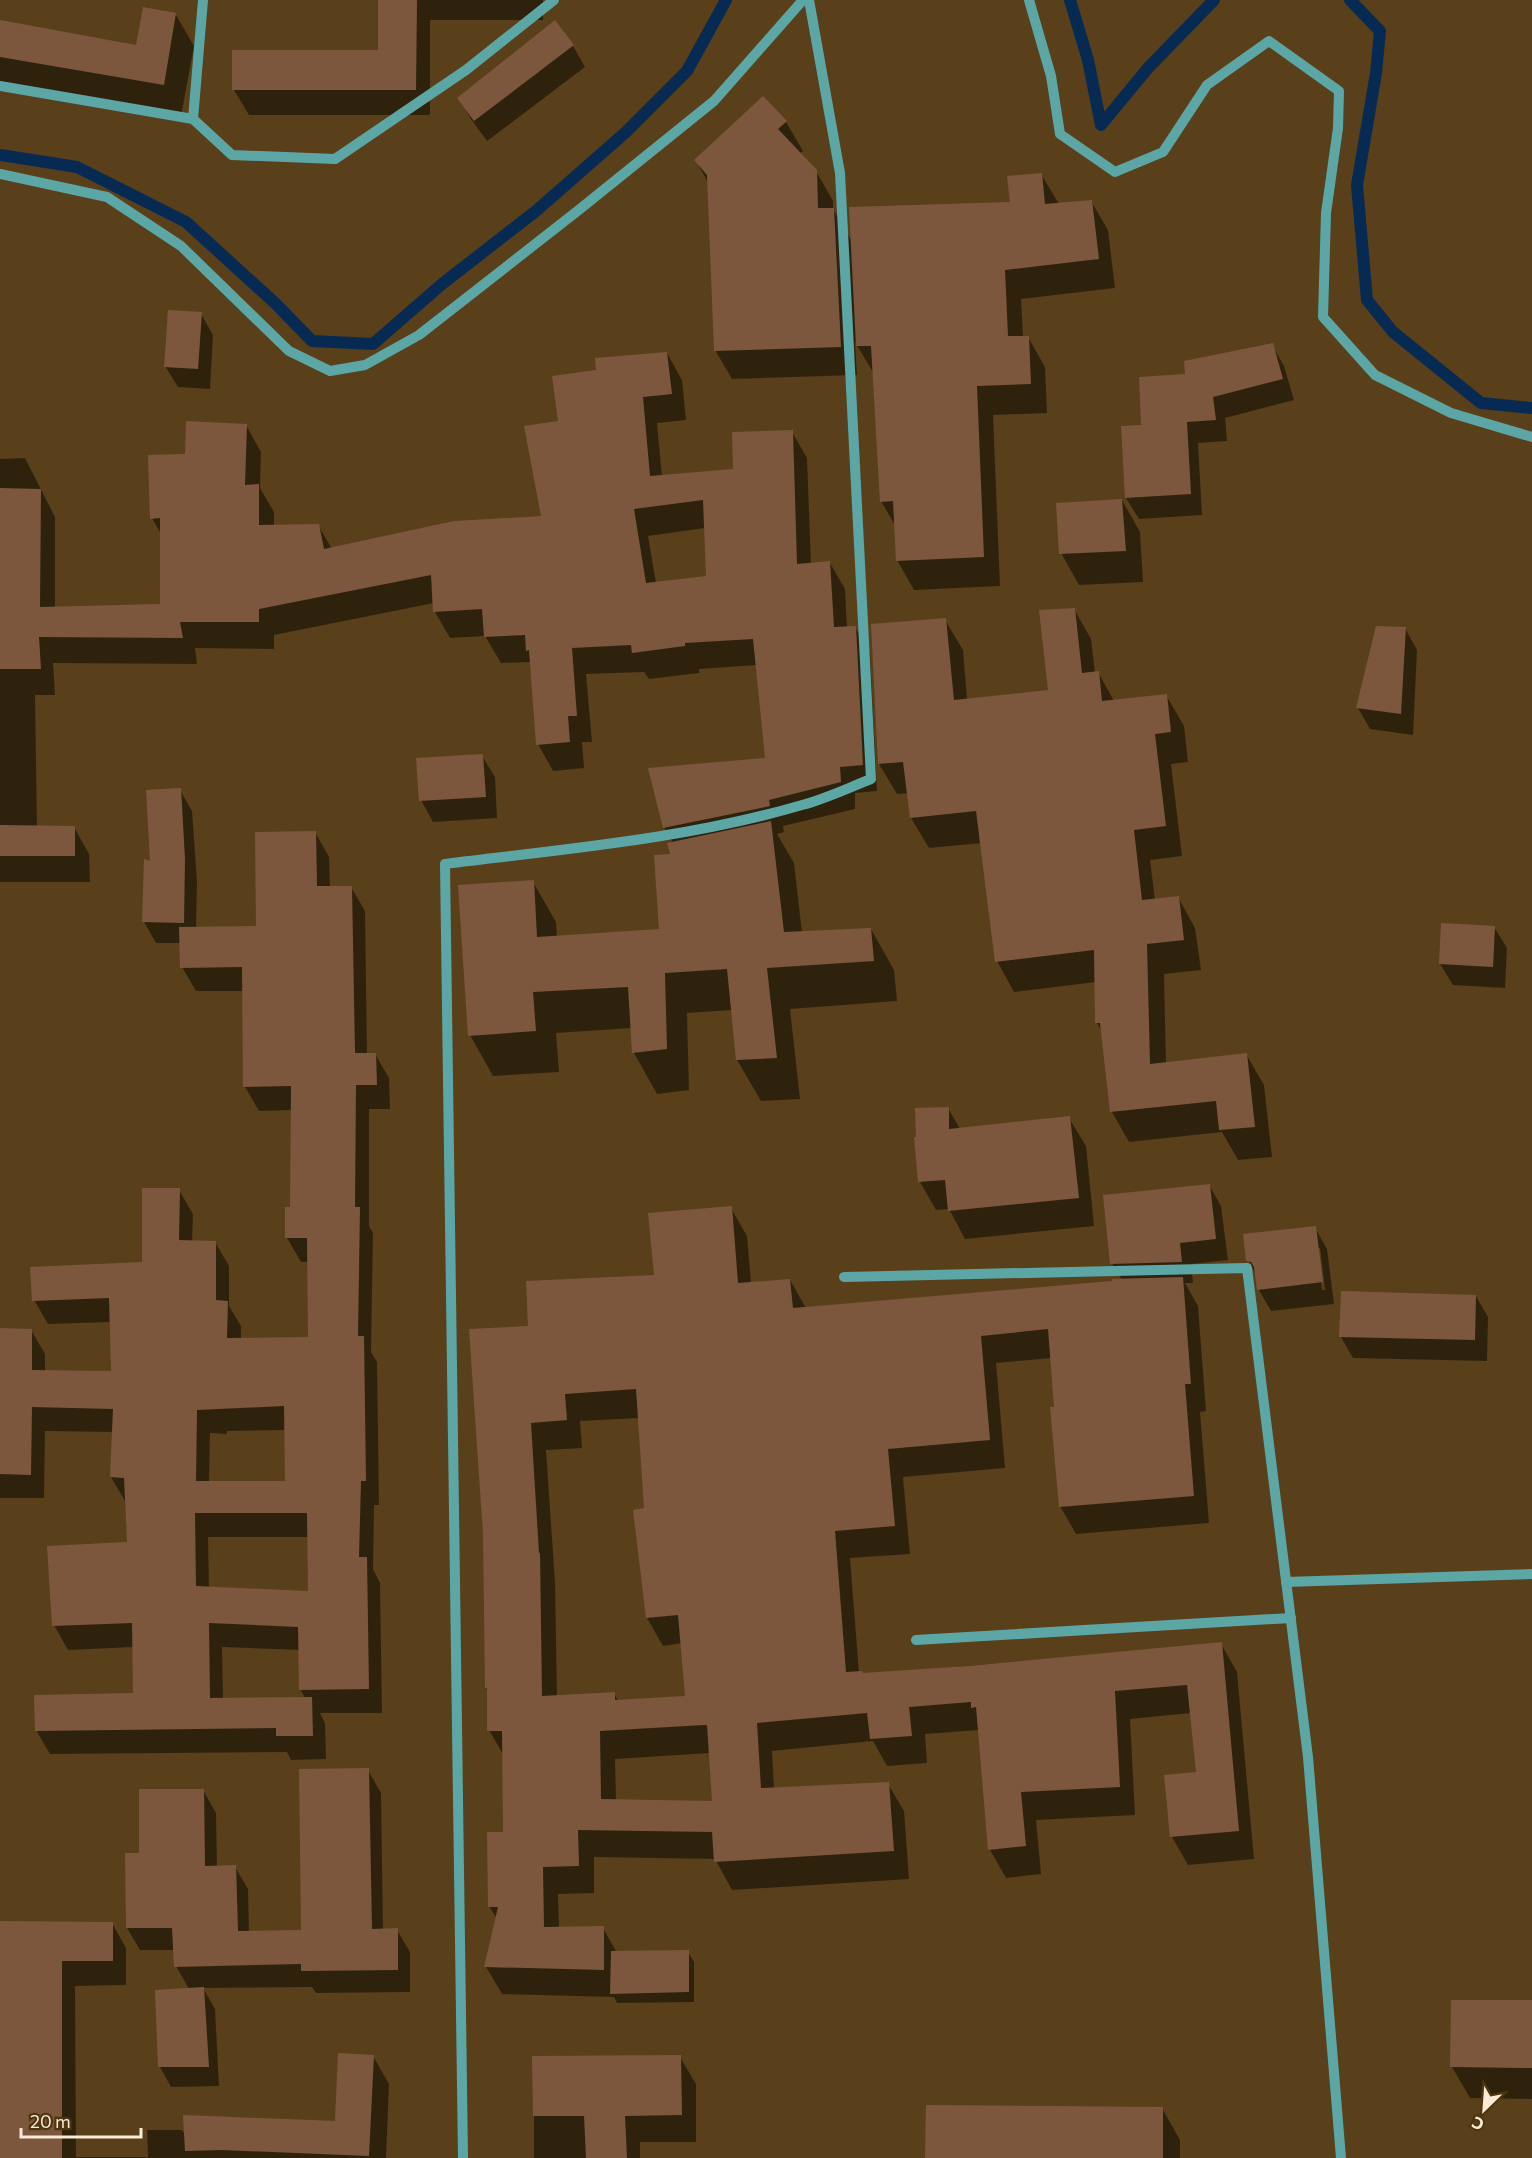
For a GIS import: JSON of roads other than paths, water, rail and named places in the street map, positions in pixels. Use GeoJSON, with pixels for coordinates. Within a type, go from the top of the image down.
{"type":"FeatureCollection","features":[{"type":"Feature","properties":{"kind":"street"},"geometry":{"type":"LineString","coordinates":[[193,119],[203,0]]}},
{"type":"Feature","properties":{"kind":"street"},"geometry":{"type":"LineString","coordinates":[[0,86],[193,119],[232,155],[334,159],[466,70],[554,0]]}},
{"type":"Feature","properties":{"kind":"street"},"geometry":{"type":"LineString","coordinates":[[0,174],[107,197],[181,246],[289,351],[330,372],[365,365],[419,335],[714,101],[803,0]]}},
{"type":"Feature","properties":{"kind":"street"},"geometry":{"type":"LineString","coordinates":[[463,2158],[445,864],[620,843],[716,827],[804,805],[871,779],[840,173],[809,0]]}},
{"type":"Feature","properties":{"kind":"street"},"geometry":{"type":"LineString","coordinates":[[1029,0],[1051,76],[1060,134],[1115,172],[1163,152],[1207,85],[1269,42],[1339,91],[1338,128],[1326,213],[1323,317],[1375,375],[1451,413],[1532,437]]}},
{"type":"Feature","properties":{"kind":"street"},"geometry":{"type":"LineString","coordinates":[[844,1277],[1246,1268],[1308,1757],[1341,2158]]}},
{"type":"Feature","properties":{"kind":"street"},"geometry":{"type":"LineString","coordinates":[[1286,1582],[1532,1574]]}},
{"type":"Feature","properties":{"kind":"street"},"geometry":{"type":"LineString","coordinates":[[916,1640],[1291,1618]]}},
{"type":"Feature","properties":{"kind":"waterway"},"geometry":{"type":"LineString","coordinates":[[0,155],[77,167],[186,222],[276,304],[312,341],[373,344],[442,284],[536,211],[626,132],[687,71],[726,0]]}},
{"type":"Feature","properties":{"kind":"waterway"},"geometry":{"type":"LineString","coordinates":[[1070,0],[1088,60],[1101,125],[1148,68],[1214,0]]}},
{"type":"Feature","properties":{"kind":"waterway"},"geometry":{"type":"LineString","coordinates":[[1350,0],[1380,31],[1376,73],[1357,185],[1367,300],[1393,332],[1481,403],[1532,408]]}}]}
